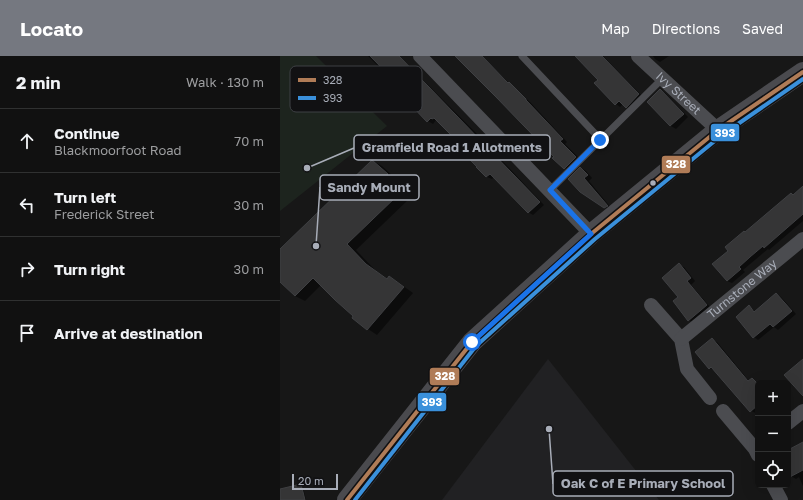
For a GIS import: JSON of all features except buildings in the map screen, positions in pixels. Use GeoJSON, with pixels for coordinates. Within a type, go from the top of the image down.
{"type":"FeatureCollection","features":[{"type":"Feature","properties":{"kind":"street"},"geometry":{"type":"LineString","coordinates":[[420,56],[591,234]]}},
{"type":"Feature","properties":{"kind":"street","name":"Ivy Street"},"geometry":{"type":"LineString","coordinates":[[638,56],[718,130]]}},
{"type":"Feature","properties":{"kind":"street"},"geometry":{"type":"LineString","coordinates":[[347,500],[472,342],[591,234],[718,130],[803,72]]}},
{"type":"Feature","properties":{"kind":"street","name":"Turnstone Way"},"geometry":{"type":"LineString","coordinates":[[681,339],[803,239]]}},
{"type":"Feature","properties":{"kind":"street"},"geometry":{"type":"LineString","coordinates":[[651,305],[681,339],[687,369],[710,398]]}},
{"type":"Feature","properties":{"kind":"street"},"geometry":{"type":"LineString","coordinates":[[723,411],[755,449]]}},
{"type":"Feature","properties":{"kind":"street"},"geometry":{"type":"LineString","coordinates":[[791,421],[803,411]]}},
{"type":"Feature","properties":{"kind":"street"},"geometry":{"type":"LineString","coordinates":[[775,488],[781,500]]}},
{"type":"Feature","properties":{"kind":"lane"},"geometry":{"type":"LineString","coordinates":[[522,56],[600,140]]}},
{"type":"Feature","properties":{"kind":"lane"},"geometry":{"type":"LineString","coordinates":[[550,190],[662,79]]}},
{"type":"Feature","properties":{"kind":"shaded area"},"geometry":{"type":"Polygon","coordinates":[[[280,56],[316,56],[326,66],[290,66],[290,112],[373,112],[387,126],[280,211],[280,56]]]}},
{"type":"Feature","properties":{"kind":"shaded area"},"geometry":{"type":"Polygon","coordinates":[[[548,359],[659,500],[442,500],[548,359]]]}},
{"type":"Feature","properties":{"kind":"transit line","name":"328"},"geometry":{"type":"LineString","coordinates":[[347,500],[472,342],[591,234],[718,130],[803,72]]}},
{"type":"Feature","properties":{"kind":"transit line","name":"393"},"geometry":{"type":"LineString","coordinates":[[355,500],[476,346],[595,239],[722,135],[803,79]]}},
{"type":"Feature","properties":{"kind":"place","name":"Gramfield Road 1 Allotments"},"geometry":{"type":"Point","coordinates":[307,168]}},
{"type":"Feature","properties":{"kind":"place","name":"Sandy Mount"},"geometry":{"type":"Point","coordinates":[316,246]}},
{"type":"Feature","properties":{"kind":"place","name":"Oak C of E Primary School"},"geometry":{"type":"Point","coordinates":[549,429]}},
{"type":"Feature","properties":{"kind":"route"},"geometry":{"type":"LineString","coordinates":[[472,342],[591,234],[550,190],[600,140]]}}]}
